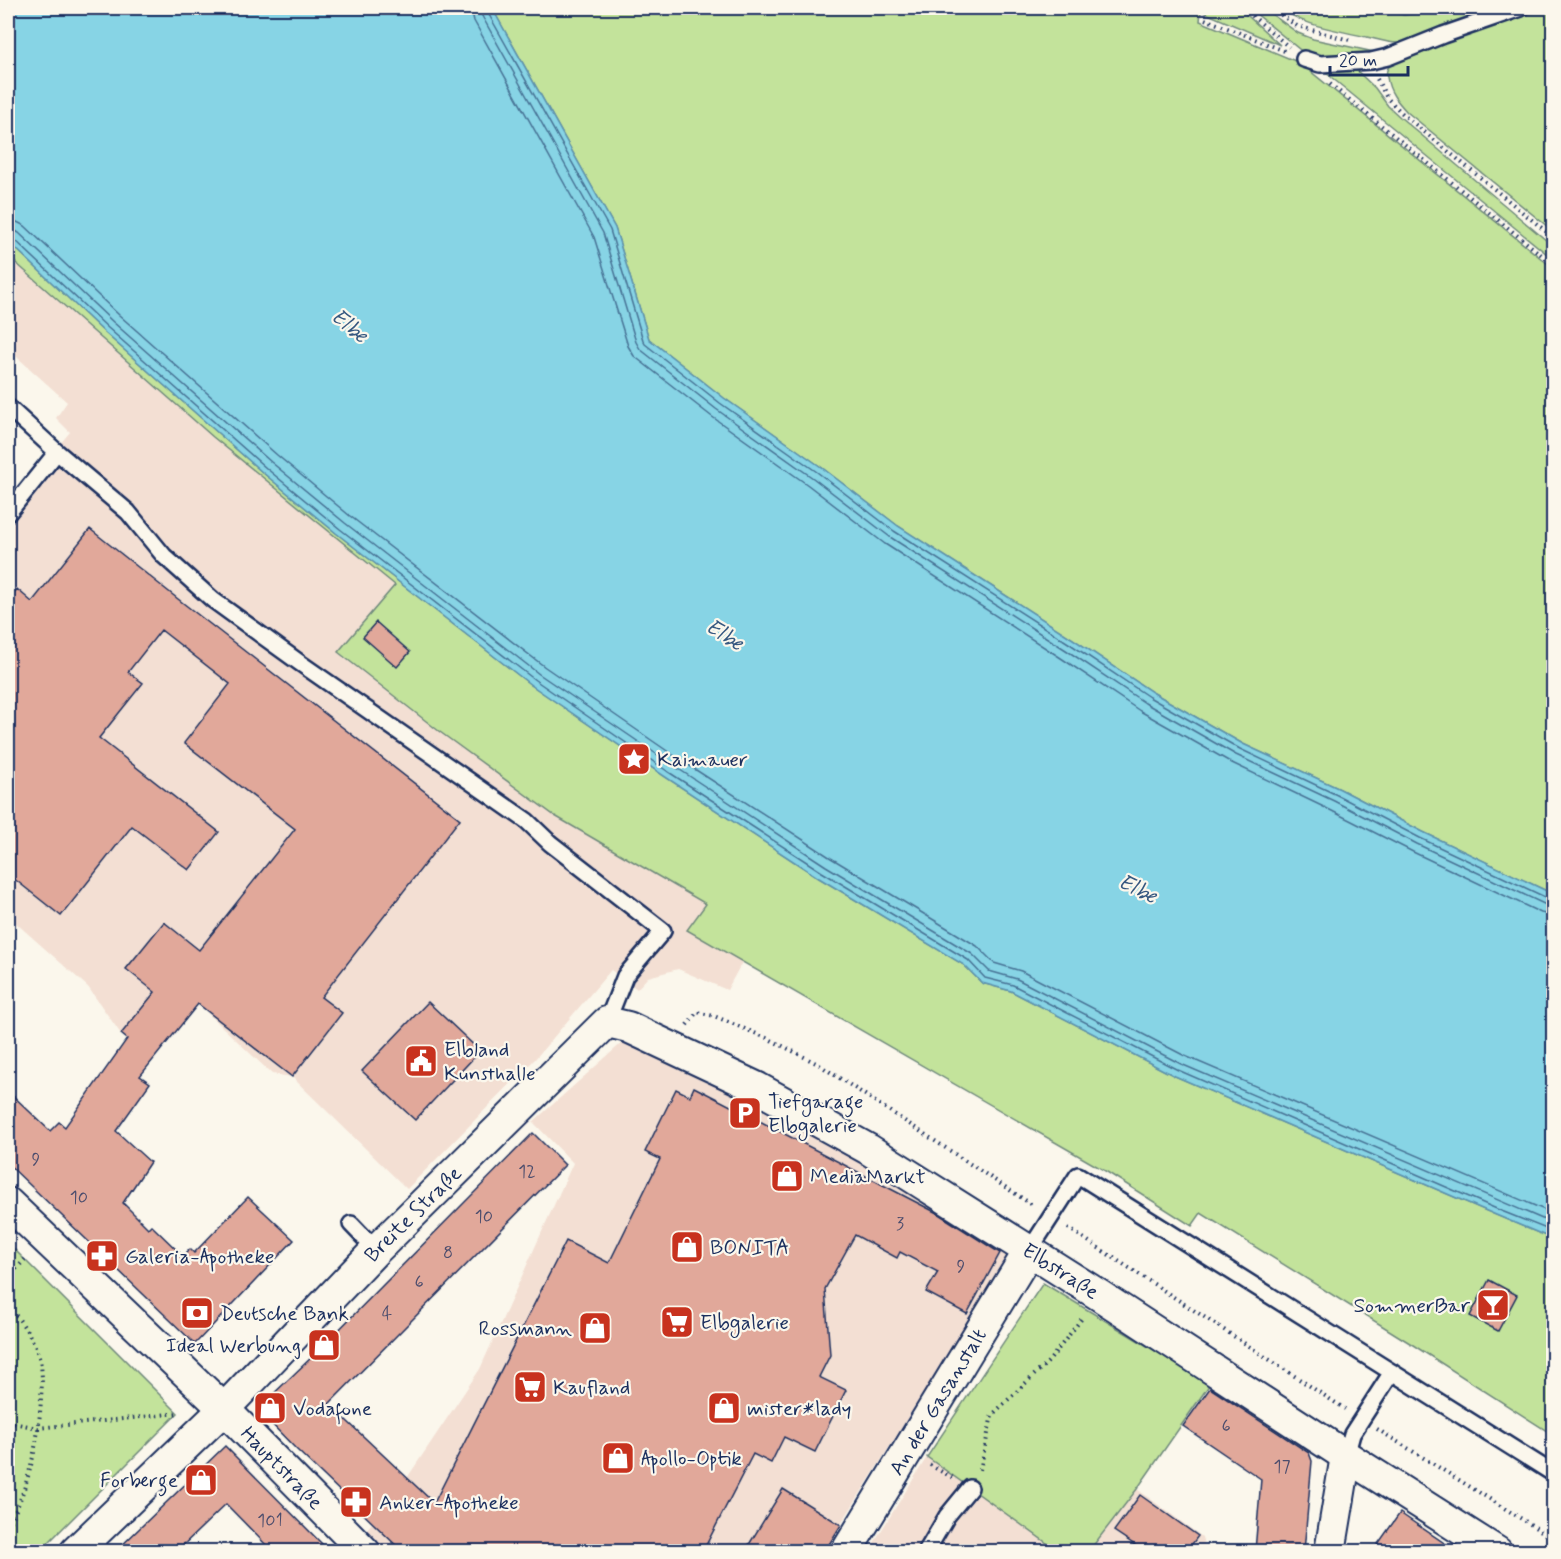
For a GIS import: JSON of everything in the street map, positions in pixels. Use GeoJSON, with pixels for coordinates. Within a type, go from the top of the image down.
{"type":"FeatureCollection","features":[{"type":"Feature","properties":{"kind":"street","name":"Elbstraße"},"geometry":{"type":"LineString","coordinates":[[607,1022],[628,1027],[758,1088],[868,1149],[1497,1551]]}},
{"type":"Feature","properties":{"kind":"street","name":"Breite Straße"},"geometry":{"type":"LineString","coordinates":[[75,1551],[224,1409],[376,1250],[607,1022]]}},
{"type":"Feature","properties":{"kind":"street","name":"Hauptstraße"},"geometry":{"type":"LineString","coordinates":[[8,1203],[224,1409],[365,1551]]}},
{"type":"Feature","properties":{"kind":"street","name":"An der Gasanstalt"},"geometry":{"type":"LineString","coordinates":[[846,1551],[1029,1251]]}},
{"type":"Feature","properties":{"kind":"street"},"geometry":{"type":"LineString","coordinates":[[1330,1551],[1346,1456]]}},
{"type":"Feature","properties":{"kind":"lane"},"geometry":{"type":"LineString","coordinates":[[1304,59],[1320,64],[1371,61],[1388,57],[1521,8]]}},
{"type":"Feature","properties":{"kind":"lane"},"geometry":{"type":"LineString","coordinates":[[8,407],[128,512],[164,556],[213,600],[527,821],[550,843],[663,931],[625,976],[607,1022]]}},
{"type":"Feature","properties":{"kind":"lane"},"geometry":{"type":"LineString","coordinates":[[8,513],[57,452]]}},
{"type":"Feature","properties":{"kind":"lane"},"geometry":{"type":"LineString","coordinates":[[1029,1251],[1078,1175],[1554,1474]]}},
{"type":"Feature","properties":{"kind":"lane"},"geometry":{"type":"LineString","coordinates":[[351,1224],[376,1250]]}},
{"type":"Feature","properties":{"kind":"lane"},"geometry":{"type":"LineString","coordinates":[[1346,1456],[1352,1434],[1392,1372]]}},
{"type":"Feature","properties":{"kind":"lane"},"geometry":{"type":"LineString","coordinates":[[926,1551],[947,1516],[970,1488]]}},
{"type":"Feature","properties":{"kind":"path"},"geometry":{"type":"LineString","coordinates":[[1243,8],[1304,59]]}},
{"type":"Feature","properties":{"kind":"path"},"geometry":{"type":"LineString","coordinates":[[1271,8],[1297,26],[1350,40]]}},
{"type":"Feature","properties":{"kind":"path"},"geometry":{"type":"LineString","coordinates":[[1205,19],[1304,59]]}},
{"type":"Feature","properties":{"kind":"path"},"geometry":{"type":"LineString","coordinates":[[1371,61],[1387,98],[1405,116],[1554,238]]}},
{"type":"Feature","properties":{"kind":"path"},"geometry":{"type":"LineString","coordinates":[[1342,94],[1554,265]]}},
{"type":"Feature","properties":{"kind":"path"},"geometry":{"type":"LineString","coordinates":[[670,1047],[697,1012],[714,1016],[769,1039],[818,1064],[1361,1420],[1554,1539]]}},
{"type":"Feature","properties":{"kind":"path"},"geometry":{"type":"LineString","coordinates":[[8,1278],[29,1254]]}},
{"type":"Feature","properties":{"kind":"path"},"geometry":{"type":"LineString","coordinates":[[906,1452],[970,1488],[981,1468],[992,1415],[1049,1361],[1099,1295]]}},
{"type":"Feature","properties":{"kind":"path"},"geometry":{"type":"LineString","coordinates":[[8,1306],[33,1340],[42,1375],[38,1428],[30,1469],[17,1509],[8,1527]]}},
{"type":"Feature","properties":{"kind":"path"},"geometry":{"type":"LineString","coordinates":[[8,1422],[38,1428],[224,1409]]}},
{"type":"Feature","properties":{"kind":"shaded area"},"geometry":{"type":"Polygon","coordinates":[[[8,256],[213,437],[396,585],[724,874],[746,955],[727,990],[678,969],[648,977],[637,989],[611,970],[535,1059],[407,1189],[292,1077],[272,1074],[198,1004],[153,1060],[121,1034],[88,987],[8,916],[8,511],[33,476],[70,432],[56,418],[67,402],[8,349],[8,256]]]}},
{"type":"Feature","properties":{"kind":"shaded area","name":"Elbgalerie"},"geometry":{"type":"Polygon","coordinates":[[[624,1041],[701,1078],[888,1176],[1013,1251],[824,1551],[377,1552],[361,1536],[395,1496],[480,1369],[573,1163],[533,1122],[624,1041]]]}},
{"type":"Feature","properties":{"kind":"shaded area"},"geometry":{"type":"Polygon","coordinates":[[[927,1457],[1058,1551],[868,1552],[927,1457]]]}},
{"type":"Feature","properties":{"kind":"shaded area"},"geometry":{"type":"Polygon","coordinates":[[[1137,1489],[1202,1537],[1206,1551],[1089,1552],[1137,1489]]]}},
{"type":"Feature","properties":{"kind":"green space"},"geometry":{"type":"Polygon","coordinates":[[[492,8],[1239,8],[1280,45],[1201,11],[1200,21],[1300,63],[1553,268],[1553,894],[1243,744],[1152,692],[898,526],[821,467],[724,398],[649,339],[615,228],[492,8]]]}},
{"type":"Feature","properties":{"kind":"green space"},"geometry":{"type":"Polygon","coordinates":[[[1249,8],[1263,8],[1298,33],[1313,39],[1379,53],[1310,58],[1249,8]]]}},
{"type":"Feature","properties":{"kind":"green space"},"geometry":{"type":"Polygon","coordinates":[[[1280,8],[1373,8],[1404,15],[1438,8],[1497,8],[1398,43],[1319,26],[1299,19],[1280,8]]]}},
{"type":"Feature","properties":{"kind":"green space"},"geometry":{"type":"Polygon","coordinates":[[[1553,8],[1553,231],[1407,112],[1392,92],[1386,73],[1388,68],[1397,62],[1438,44],[1553,8]]]}},
{"type":"Feature","properties":{"kind":"green space"},"geometry":{"type":"Polygon","coordinates":[[[1357,71],[1400,117],[1553,246],[1553,259],[1326,73],[1357,71]]]}},
{"type":"Feature","properties":{"kind":"green space"},"geometry":{"type":"Polygon","coordinates":[[[8,241],[104,332],[262,472],[336,533],[531,685],[819,878],[964,965],[982,983],[1011,991],[1175,1076],[1553,1239],[1553,1435],[1201,1213],[1192,1226],[1107,1172],[687,930],[706,904],[555,816],[440,732],[338,652],[395,585],[213,437],[8,256],[8,241]]]}},
{"type":"Feature","properties":{"kind":"green space"},"geometry":{"type":"Polygon","coordinates":[[[8,1243],[178,1413],[40,1551],[8,1551],[8,1243]]]}},
{"type":"Feature","properties":{"kind":"green space"},"geometry":{"type":"Polygon","coordinates":[[[1043,1283],[1210,1384],[1137,1489],[1089,1551],[1058,1551],[927,1457],[1043,1283]]]}},
{"type":"Feature","properties":{"kind":"water","name":"Elbe"},"geometry":{"type":"Polygon","coordinates":[[[8,8],[492,8],[615,228],[649,339],[724,398],[821,467],[898,526],[1152,692],[1243,744],[1553,894],[1553,1239],[1175,1076],[1011,991],[982,983],[964,965],[819,878],[531,685],[336,533],[262,472],[104,332],[8,241],[8,8]]]}},
{"type":"Feature","properties":{"kind":"building"},"geometry":{"type":"Polygon","coordinates":[[[90,529],[460,819],[321,997],[342,1013],[292,1077],[198,1004],[140,1076],[150,1083],[116,1131],[150,1162],[123,1203],[148,1228],[151,1225],[183,1256],[190,1249],[194,1253],[248,1197],[294,1240],[195,1344],[8,1164],[8,1091],[50,1131],[59,1122],[65,1127],[127,1039],[121,1034],[155,992],[126,969],[164,922],[199,950],[295,829],[184,743],[230,684],[161,630],[128,672],[143,683],[99,738],[219,832],[189,870],[132,826],[61,916],[8,874],[8,601],[17,589],[32,602],[90,529]]]}},
{"type":"Feature","properties":{"kind":"building"},"geometry":{"type":"Polygon","coordinates":[[[376,622],[410,652],[397,667],[363,637],[376,622]]]}},
{"type":"Feature","properties":{"kind":"building","name":"Elbland Kunsthalle"},"geometry":{"type":"Polygon","coordinates":[[[428,1002],[480,1051],[415,1120],[362,1071],[428,1002]]]}},
{"type":"Feature","properties":{"kind":"building","name":"Elbgalerie"},"geometry":{"type":"Polygon","coordinates":[[[694,1087],[937,1213],[1000,1253],[967,1314],[926,1292],[938,1272],[900,1252],[897,1258],[855,1235],[825,1289],[830,1355],[819,1377],[846,1390],[815,1452],[784,1437],[771,1463],[753,1454],[703,1551],[402,1551],[264,1416],[262,1412],[265,1402],[533,1133],[565,1165],[329,1404],[434,1503],[566,1241],[609,1263],[660,1159],[645,1152],[676,1089],[690,1096],[694,1087]]]}},
{"type":"Feature","properties":{"kind":"building","name":"SommerBar"},"geometry":{"type":"Polygon","coordinates":[[[1489,1280],[1517,1295],[1498,1331],[1470,1316],[1489,1280]]]}},
{"type":"Feature","properties":{"kind":"building"},"geometry":{"type":"Polygon","coordinates":[[[1210,1388],[1309,1453],[1312,1461],[1304,1551],[1255,1551],[1261,1479],[1183,1426],[1210,1388]]]}},
{"type":"Feature","properties":{"kind":"building"},"geometry":{"type":"Polygon","coordinates":[[[225,1446],[329,1551],[272,1551],[226,1504],[177,1551],[116,1551],[225,1446]]]}},
{"type":"Feature","properties":{"kind":"building"},"geometry":{"type":"Polygon","coordinates":[[[783,1489],[841,1525],[825,1551],[745,1551],[783,1489]]]}},
{"type":"Feature","properties":{"kind":"building"},"geometry":{"type":"Polygon","coordinates":[[[1140,1495],[1198,1536],[1187,1551],[1144,1551],[1114,1531],[1140,1495]]]}},
{"type":"Feature","properties":{"kind":"building"},"geometry":{"type":"Polygon","coordinates":[[[1400,1513],[1456,1551],[1373,1551],[1400,1513]]]}},
{"type":"Feature","properties":{"kind":"place","name":"Kaimauer"},"geometry":{"type":"Point","coordinates":[634,759]}},
{"type":"Feature","properties":{"kind":"place","name":"Elbland Kunsthalle"},"geometry":{"type":"Point","coordinates":[421,1061]}},
{"type":"Feature","properties":{"kind":"place","name":"Tiefgarage Elbgalerie"},"geometry":{"type":"Point","coordinates":[745,1113]}},
{"type":"Feature","properties":{"kind":"place","name":"MediaMarkt"},"geometry":{"type":"Point","coordinates":[787,1176]}},
{"type":"Feature","properties":{"kind":"place","name":"BONITA"},"geometry":{"type":"Point","coordinates":[687,1247]}},
{"type":"Feature","properties":{"kind":"place","name":"Galeria-Apotheke"},"geometry":{"type":"Point","coordinates":[102,1256]}},
{"type":"Feature","properties":{"kind":"place","name":"SommerBar"},"geometry":{"type":"Point","coordinates":[1493,1305]}},
{"type":"Feature","properties":{"kind":"place","name":"Deutsche Bank"},"geometry":{"type":"Point","coordinates":[197,1313]}},
{"type":"Feature","properties":{"kind":"place","name":"Elbgalerie"},"geometry":{"type":"Point","coordinates":[677,1322]}},
{"type":"Feature","properties":{"kind":"place","name":"Rossmann"},"geometry":{"type":"Point","coordinates":[595,1328]}},
{"type":"Feature","properties":{"kind":"place","name":"Ideal Werbung"},"geometry":{"type":"Point","coordinates":[324,1345]}},
{"type":"Feature","properties":{"kind":"place","name":"Kaufland"},"geometry":{"type":"Point","coordinates":[530,1387]}},
{"type":"Feature","properties":{"kind":"place","name":"Vodafone"},"geometry":{"type":"Point","coordinates":[270,1408]}},
{"type":"Feature","properties":{"kind":"place","name":"mister*lady"},"geometry":{"type":"Point","coordinates":[724,1408]}},
{"type":"Feature","properties":{"kind":"place","name":"Apollo-Optik"},"geometry":{"type":"Point","coordinates":[618,1458]}},
{"type":"Feature","properties":{"kind":"place","name":"Forberge"},"geometry":{"type":"Point","coordinates":[201,1480]}},
{"type":"Feature","properties":{"kind":"place","name":"Anker-Apotheke"},"geometry":{"type":"Point","coordinates":[356,1502]}}]}
